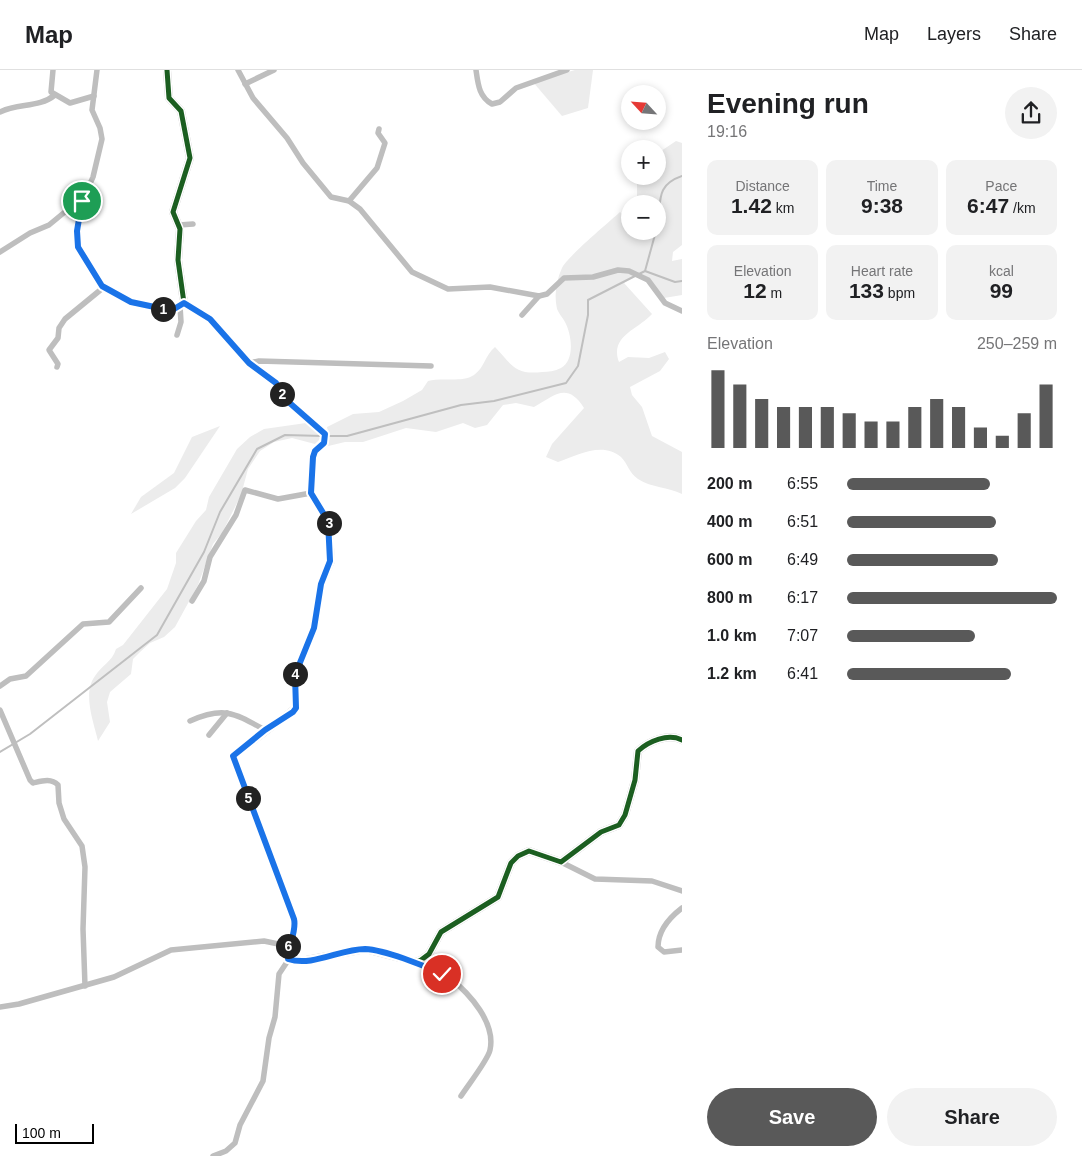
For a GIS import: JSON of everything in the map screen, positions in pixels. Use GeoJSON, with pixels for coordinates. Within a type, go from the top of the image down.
{"type":"FeatureCollection","features":[{"type":"Feature","properties":{"kind":"street"},"geometry":{"type":"LineString","coordinates":[[53,70],[52,92],[55,94],[70,103],[94,96]]}},
{"type":"Feature","properties":{"kind":"street"},"geometry":{"type":"LineString","coordinates":[[97,70],[92,111],[100,128],[102,139],[93,177],[80,208],[78,247],[104,287],[122,298],[168,310],[182,305],[210,319],[249,363],[276,383],[284,398],[325,437],[313,457],[311,493],[328,521],[330,561],[321,584],[314,628],[295,675],[296,708],[237,751],[233,758],[294,919],[294,929],[288,946],[288,959],[282,967],[277,982],[275,1016],[269,1038],[263,1081],[240,1125],[235,1143],[226,1151],[213,1156]]}},
{"type":"Feature","properties":{"kind":"street"},"geometry":{"type":"LineString","coordinates":[[167,70],[169,98],[181,111],[190,158],[173,212],[179,225],[178,260],[182,305],[181,322],[177,335]]}},
{"type":"Feature","properties":{"kind":"street"},"geometry":{"type":"LineString","coordinates":[[238,70],[245,84],[271,122],[286,138],[303,163],[331,197],[349,201],[360,209],[405,265],[429,282],[448,289],[490,286],[539,296],[547,294],[564,278],[593,277],[618,270],[629,271],[648,280],[658,291],[661,299],[682,311]]}},
{"type":"Feature","properties":{"kind":"street"},"geometry":{"type":"LineString","coordinates":[[245,84],[274,70]]}},
{"type":"Feature","properties":{"kind":"street"},"geometry":{"type":"LineString","coordinates":[[476,70],[481,94],[485,100],[492,104],[500,102],[516,88],[567,70]]}},
{"type":"Feature","properties":{"kind":"street"},"geometry":{"type":"LineString","coordinates":[[0,112],[11,107],[40,104],[55,94]]}},
{"type":"Feature","properties":{"kind":"street"},"geometry":{"type":"LineString","coordinates":[[349,201],[380,164],[385,143],[378,133],[379,129]]}},
{"type":"Feature","properties":{"kind":"street"},"geometry":{"type":"LineString","coordinates":[[0,252],[30,233],[49,225],[64,212],[80,208]]}},
{"type":"Feature","properties":{"kind":"street"},"geometry":{"type":"LineString","coordinates":[[179,225],[192,224]]}},
{"type":"Feature","properties":{"kind":"street"},"geometry":{"type":"LineString","coordinates":[[57,368],[58,364],[49,350],[58,338],[60,326],[70,314],[104,287]]}},
{"type":"Feature","properties":{"kind":"street"},"geometry":{"type":"LineString","coordinates":[[522,315],[539,296]]}},
{"type":"Feature","properties":{"kind":"street"},"geometry":{"type":"LineString","coordinates":[[249,363],[259,361],[431,366]]}},
{"type":"Feature","properties":{"kind":"street"},"geometry":{"type":"LineString","coordinates":[[192,601],[204,582],[214,548],[236,515],[245,490],[278,499],[311,493]]}},
{"type":"Feature","properties":{"kind":"street"},"geometry":{"type":"LineString","coordinates":[[0,686],[10,679],[26,676],[83,624],[109,622],[141,588]]}},
{"type":"Feature","properties":{"kind":"street"},"geometry":{"type":"LineString","coordinates":[[0,710],[30,780],[33,783],[48,780],[58,786],[59,803],[64,819],[82,846],[85,867],[83,928],[85,986]]}},
{"type":"Feature","properties":{"kind":"street"},"geometry":{"type":"LineString","coordinates":[[190,720],[214,711],[246,719],[265,730]]}},
{"type":"Feature","properties":{"kind":"street"},"geometry":{"type":"LineString","coordinates":[[209,735],[227,713]]}},
{"type":"Feature","properties":{"kind":"street"},"geometry":{"type":"LineString","coordinates":[[561,862],[600,832],[619,825],[631,797],[640,749],[667,737],[675,736],[682,740]]}},
{"type":"Feature","properties":{"kind":"street"},"geometry":{"type":"LineString","coordinates":[[415,962],[430,954],[441,932],[498,897],[511,863],[518,856],[529,851],[561,862],[595,879],[652,881],[682,891]]}},
{"type":"Feature","properties":{"kind":"street"},"geometry":{"type":"LineString","coordinates":[[682,908],[669,918],[658,939],[658,947],[664,952],[682,950]]}},
{"type":"Feature","properties":{"kind":"street"},"geometry":{"type":"LineString","coordinates":[[0,1007],[19,1004],[114,977],[171,950],[264,941],[288,946]]}},
{"type":"Feature","properties":{"kind":"street"},"geometry":{"type":"LineString","coordinates":[[288,959],[301,961],[365,949],[415,962],[449,977],[465,993],[488,1022],[491,1037],[490,1052],[461,1096]]}},
{"type":"Feature","properties":{"kind":"shaded area"},"geometry":{"type":"Polygon","coordinates":[[[575,70],[593,70],[588,108],[562,116],[533,82],[575,70]]]}},
{"type":"Feature","properties":{"kind":"shaded area"},"geometry":{"type":"Polygon","coordinates":[[[676,141],[682,143],[682,245],[673,252],[672,261],[682,259],[682,295],[664,298],[641,275],[632,277],[624,283],[652,314],[622,339],[617,353],[619,362],[628,357],[649,358],[665,352],[669,359],[660,371],[630,387],[632,395],[642,407],[652,436],[682,452],[682,494],[638,479],[621,457],[614,452],[606,450],[590,451],[558,462],[546,457],[552,444],[584,408],[572,395],[566,393],[554,395],[534,407],[516,403],[503,405],[487,425],[475,428],[463,423],[436,432],[406,428],[363,442],[345,442],[324,447],[328,433],[327,427],[353,414],[379,412],[422,390],[428,381],[464,379],[474,375],[495,347],[510,364],[526,372],[552,371],[561,368],[569,359],[571,347],[567,327],[557,309],[557,283],[562,268],[579,248],[620,212],[621,240],[666,240],[666,195],[637,195],[637,185],[666,185],[666,148],[676,141]]]}},
{"type":"Feature","properties":{"kind":"shaded area"},"geometry":{"type":"Polygon","coordinates":[[[306,423],[319,432],[320,439],[315,444],[292,438],[274,442],[260,451],[248,469],[241,495],[222,533],[213,544],[198,585],[175,627],[164,637],[150,643],[133,659],[131,674],[110,692],[107,702],[110,722],[98,741],[90,708],[89,691],[91,683],[112,657],[116,649],[123,645],[167,589],[176,563],[176,553],[196,521],[206,510],[209,497],[237,449],[250,437],[264,429],[306,423]]]}},
{"type":"Feature","properties":{"kind":"shaded area"},"geometry":{"type":"Polygon","coordinates":[[[220,426],[185,478],[175,488],[131,514],[141,497],[174,473],[192,437],[220,426]]]}},
{"type":"Feature","properties":{"kind":"waterway"},"geometry":{"type":"LineString","coordinates":[[661,195],[668,184],[682,176]]}},
{"type":"Feature","properties":{"kind":"waterway"},"geometry":{"type":"LineString","coordinates":[[639,274],[645,271],[654,240]]}},
{"type":"Feature","properties":{"kind":"waterway"},"geometry":{"type":"LineString","coordinates":[[645,271],[675,282],[682,281]]}},
{"type":"Feature","properties":{"kind":"waterway"},"geometry":{"type":"LineString","coordinates":[[327,436],[347,436],[461,405],[494,401],[566,383],[578,366],[588,315],[588,300],[635,276]]}},
{"type":"Feature","properties":{"kind":"waterway"},"geometry":{"type":"LineString","coordinates":[[0,752],[30,734],[157,635],[204,552],[220,512],[257,449],[285,435],[323,436]]}},
{"type":"Feature","properties":{"kind":"cycle path"},"geometry":{"type":"LineString","coordinates":[[167,70],[169,98],[181,111],[190,158],[173,212],[180,229],[178,260],[184,303],[210,319],[249,363],[276,383],[284,398],[325,434],[324,443],[315,451],[313,457],[311,493],[328,521],[331,561],[321,584],[314,629],[295,675],[296,708],[233,756],[294,919],[295,924],[289,959],[301,961],[365,949],[415,962],[421,960],[429,954],[441,932],[498,897],[511,863],[518,856],[529,851],[561,862],[601,832],[619,825],[625,815],[635,780],[638,751],[659,739],[671,737],[682,740]]}},
{"type":"Feature","properties":{"kind":"route"},"geometry":{"type":"LineString","coordinates":[[82,201],[77,231],[78,247],[102,286],[131,302],[168,310],[184,303],[209,318],[249,363],[276,383],[284,398],[323,430],[325,434],[324,443],[315,451],[312,461],[311,493],[328,521],[331,543],[330,561],[321,584],[314,628],[295,675],[294,696],[296,708],[237,751],[233,756],[294,919],[294,929],[288,946],[288,959],[301,961],[365,949],[415,962],[442,974]]}}]}
